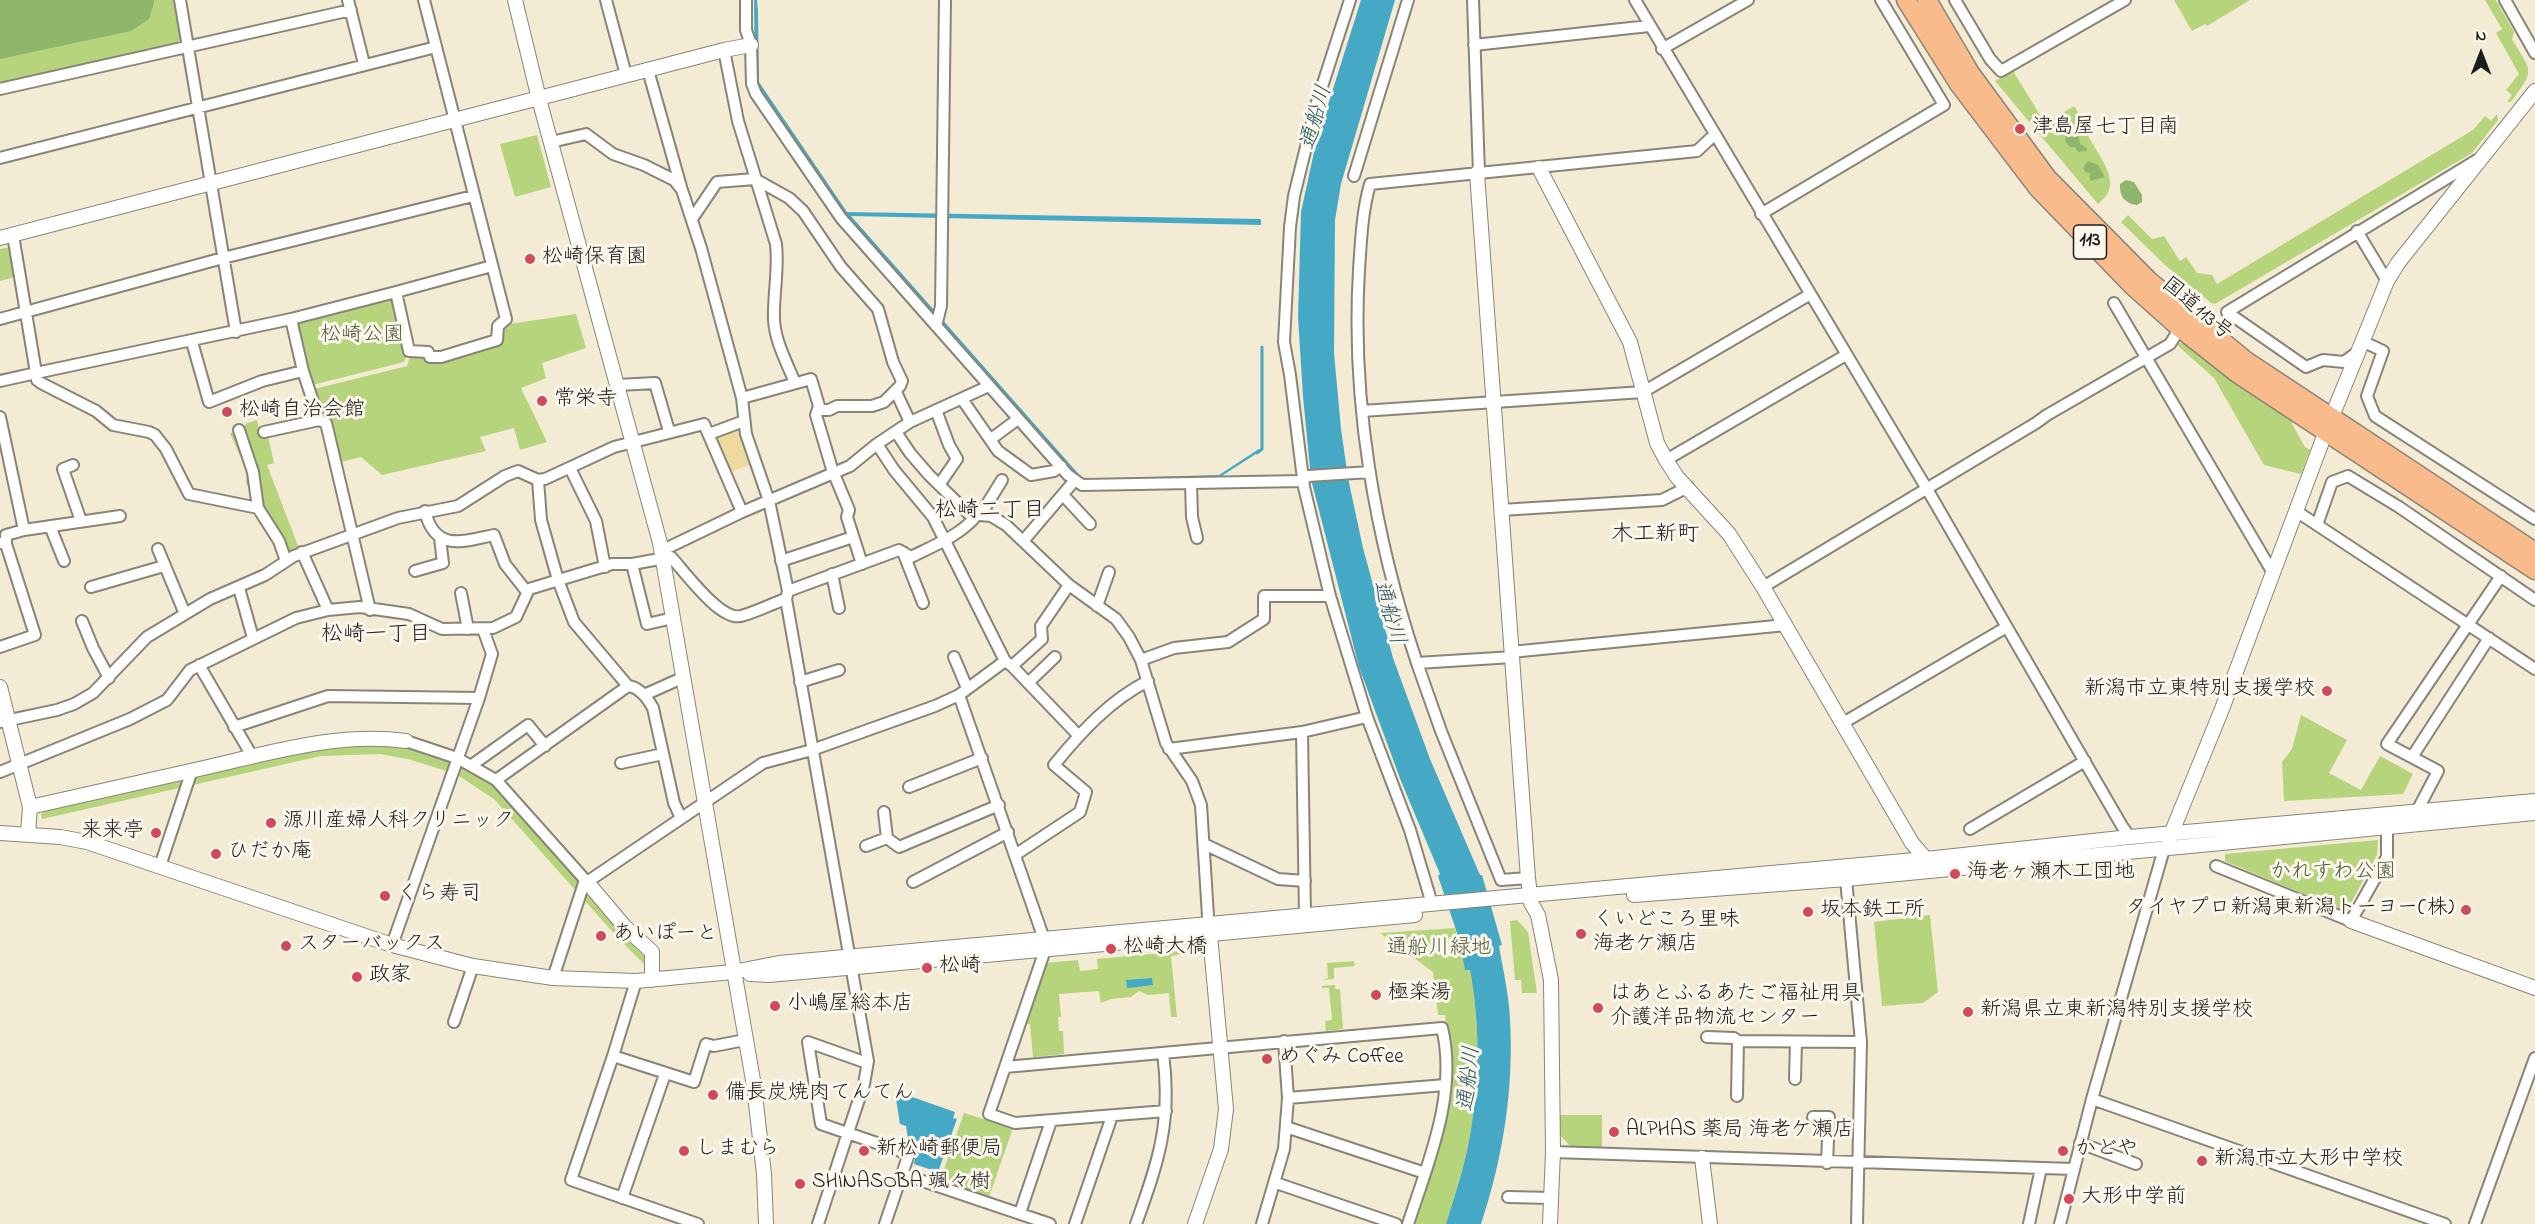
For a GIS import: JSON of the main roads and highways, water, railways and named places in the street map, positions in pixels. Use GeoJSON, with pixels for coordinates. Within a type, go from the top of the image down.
{"type":"FeatureCollection","features":[{"type":"Feature","properties":{"kind":"highway","name":"国道113号"},"geometry":{"type":"LineString","coordinates":[[1906,0],[1959,84],[2037,188],[2133,286],[2180,328],[2237,373],[2329,425],[2535,552]]}},
{"type":"Feature","properties":{"kind":"highway","name":"国道113号"},"geometry":{"type":"LineString","coordinates":[[1927,0],[1970,73],[2047,178],[2149,281],[2246,361],[2329,425],[2535,570]]}},
{"type":"Feature","properties":{"kind":"water"},"geometry":{"type":"Polygon","coordinates":[[[754,0],[757,0],[758,11],[759,82],[847,212],[1261,219],[1261,225],[851,216],[1083,479],[1219,475],[1259,449],[1259,452],[1220,477],[1082,481],[843,212],[755,83],[754,0]]]}},
{"type":"Feature","properties":{"kind":"water"},"geometry":{"type":"Polygon","coordinates":[[[1361,0],[1395,0],[1341,184],[1335,220],[1334,353],[1341,429],[1348,478],[1363,548],[1393,658],[1430,759],[1480,875],[1482,875],[1502,945],[1499,946],[1510,1019],[1510,1071],[1501,1149],[1481,1224],[1446,1224],[1460,1180],[1476,1094],[1478,1052],[1476,1011],[1470,970],[1465,970],[1459,939],[1438,876],[1440,874],[1401,781],[1359,667],[1311,479],[1298,317],[1301,212],[1316,143],[1361,0]]]}},
{"type":"Feature","properties":{"kind":"water"},"geometry":{"type":"Polygon","coordinates":[[[1152,978],[1153,985],[1127,988],[1126,980],[1152,978]]]}},
{"type":"Feature","properties":{"kind":"water"},"geometry":{"type":"Polygon","coordinates":[[[898,1092],[955,1112],[953,1118],[957,1119],[938,1172],[914,1164],[917,1150],[909,1146],[906,1126],[900,1124],[895,1093],[898,1092]]]}},
{"type":"Feature","properties":{"kind":"waterway"},"geometry":{"type":"LineString","coordinates":[[1257,453],[1262,449],[1262,347]]}},
{"type":"Feature","properties":{"kind":"place","name":"津島屋七丁目南"},"geometry":{"type":"Point","coordinates":[2020,129]}},
{"type":"Feature","properties":{"kind":"place","name":"松崎保育園"},"geometry":{"type":"Point","coordinates":[530,259]}},
{"type":"Feature","properties":{"kind":"place","name":"常栄寺"},"geometry":{"type":"Point","coordinates":[542,401]}},
{"type":"Feature","properties":{"kind":"place","name":"松崎自治会館"},"geometry":{"type":"Point","coordinates":[227,412]}},
{"type":"Feature","properties":{"kind":"place","name":"新潟市立東特別支援学校"},"geometry":{"type":"Point","coordinates":[2327,691]}},
{"type":"Feature","properties":{"kind":"place","name":"源川産婦人科クリニック"},"geometry":{"type":"Point","coordinates":[271,823]}},
{"type":"Feature","properties":{"kind":"place","name":"来来亭"},"geometry":{"type":"Point","coordinates":[156,833]}},
{"type":"Feature","properties":{"kind":"place","name":"ひだか庵"},"geometry":{"type":"Point","coordinates":[216,854]}},
{"type":"Feature","properties":{"kind":"place","name":"海老ヶ瀬木工団地"},"geometry":{"type":"Point","coordinates":[1955,874]}},
{"type":"Feature","properties":{"kind":"place","name":"くら寿司"},"geometry":{"type":"Point","coordinates":[385,896]}},
{"type":"Feature","properties":{"kind":"place","name":"タイヤプロ新潟東新潟トーヨー(株)"},"geometry":{"type":"Point","coordinates":[2466,910]}},
{"type":"Feature","properties":{"kind":"place","name":"坂本鉄工所"},"geometry":{"type":"Point","coordinates":[1808,912]}},
{"type":"Feature","properties":{"kind":"place","name":"くいどころ里味 海老ケ瀬店"},"geometry":{"type":"Point","coordinates":[1581,934]}},
{"type":"Feature","properties":{"kind":"place","name":"あいぽーと"},"geometry":{"type":"Point","coordinates":[601,936]}},
{"type":"Feature","properties":{"kind":"place","name":"スターバックス"},"geometry":{"type":"Point","coordinates":[286,946]}},
{"type":"Feature","properties":{"kind":"place","name":"松崎大橋"},"geometry":{"type":"Point","coordinates":[1111,949]}},
{"type":"Feature","properties":{"kind":"place","name":"松崎"},"geometry":{"type":"Point","coordinates":[927,968]}},
{"type":"Feature","properties":{"kind":"place","name":"政家"},"geometry":{"type":"Point","coordinates":[357,977]}},
{"type":"Feature","properties":{"kind":"place","name":"極楽湯"},"geometry":{"type":"Point","coordinates":[1376,995]}},
{"type":"Feature","properties":{"kind":"place","name":"小嶋屋総本店"},"geometry":{"type":"Point","coordinates":[775,1006]}},
{"type":"Feature","properties":{"kind":"place","name":"はあとふるあたご福祉用具 介護洋品物流センター"},"geometry":{"type":"Point","coordinates":[1598,1008]}},
{"type":"Feature","properties":{"kind":"place","name":"新潟県立東新潟特別支援学校"},"geometry":{"type":"Point","coordinates":[1968,1012]}},
{"type":"Feature","properties":{"kind":"place","name":"めぐみ Coffee"},"geometry":{"type":"Point","coordinates":[1267,1059]}},
{"type":"Feature","properties":{"kind":"place","name":"備長炭焼肉てんてん"},"geometry":{"type":"Point","coordinates":[713,1095]}},
{"type":"Feature","properties":{"kind":"place","name":"ALPHAS 薬局 海老ケ瀬店"},"geometry":{"type":"Point","coordinates":[1614,1132]}},
{"type":"Feature","properties":{"kind":"place","name":"しまむら"},"geometry":{"type":"Point","coordinates":[684,1151]}},
{"type":"Feature","properties":{"kind":"place","name":"新松崎郵便局"},"geometry":{"type":"Point","coordinates":[864,1151]}},
{"type":"Feature","properties":{"kind":"place","name":"かどや"},"geometry":{"type":"Point","coordinates":[2063,1151]}},
{"type":"Feature","properties":{"kind":"place","name":"新潟市立大形中学校"},"geometry":{"type":"Point","coordinates":[2202,1161]}},
{"type":"Feature","properties":{"kind":"place","name":"SHINASOBA 颯々樹"},"geometry":{"type":"Point","coordinates":[800,1184]}},
{"type":"Feature","properties":{"kind":"place","name":"大形中学前"},"geometry":{"type":"Point","coordinates":[2069,1199]}},
{"type":"Feature","properties":{"kind":"district","name":"松崎二丁目"},"geometry":{"type":"Point","coordinates":[990,512]}},
{"type":"Feature","properties":{"kind":"district","name":"木工新町"},"geometry":{"type":"Point","coordinates":[1655,536]}},
{"type":"Feature","properties":{"kind":"district","name":"松崎一丁目"},"geometry":{"type":"Point","coordinates":[376,636]}},
{"type":"Feature","properties":{"kind":"water label","name":"通船川"},"geometry":{"type":"Point","coordinates":[1318,118]}},
{"type":"Feature","properties":{"kind":"water label","name":"通船川"},"geometry":{"type":"Point","coordinates":[1387,613]}},
{"type":"Feature","properties":{"kind":"water label","name":"通船川"},"geometry":{"type":"Point","coordinates":[1471,1079]}},
{"type":"Feature","properties":{"kind":"park label","name":"松崎公園"},"geometry":{"type":"Point","coordinates":[362,337]}},
{"type":"Feature","properties":{"kind":"park label","name":"かれすわ公園"},"geometry":{"type":"Point","coordinates":[2333,874]}},
{"type":"Feature","properties":{"kind":"park label","name":"通船川緑地"},"geometry":{"type":"Point","coordinates":[1439,950]}}]}
